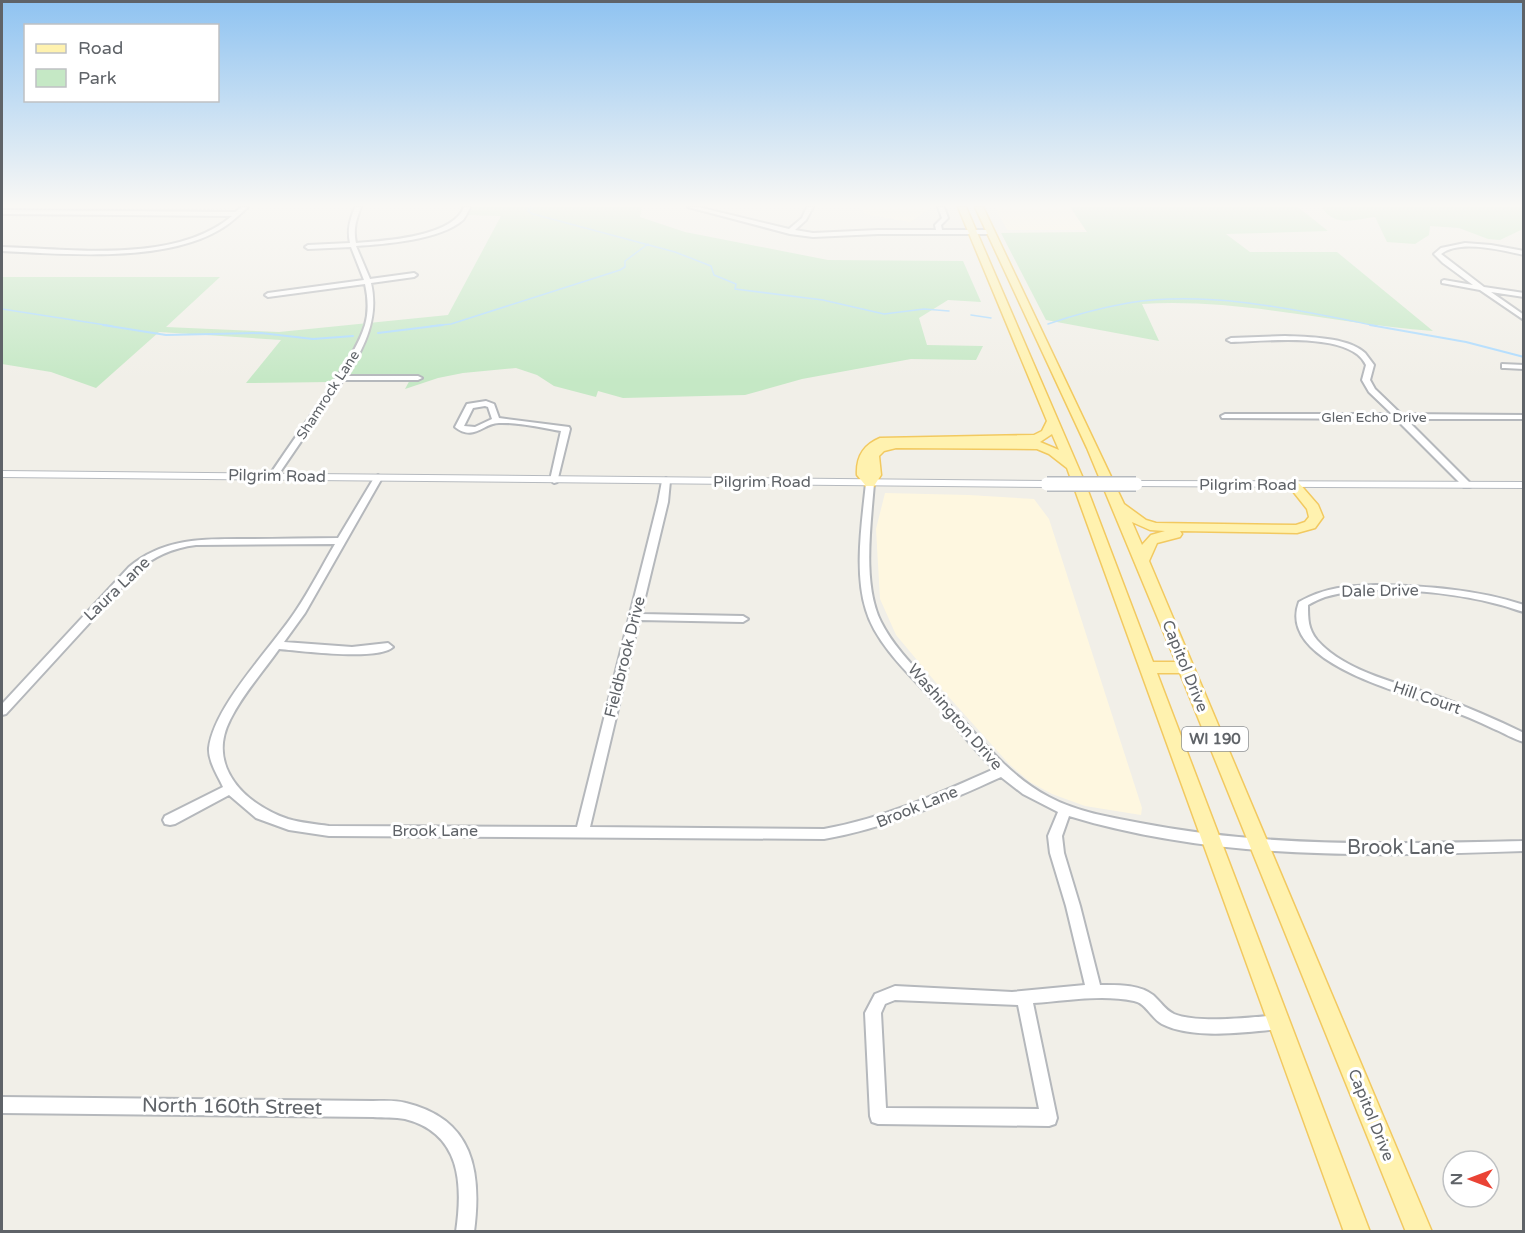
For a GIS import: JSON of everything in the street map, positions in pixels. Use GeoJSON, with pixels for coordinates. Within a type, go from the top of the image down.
{"type":"FeatureCollection","features":[{"type":"Feature","properties":{"kind":"main road","name":"Capitol Drive"},"geometry":{"type":"LineString","coordinates":[[986,265],[1073,469],[1357,1232]]}},
{"type":"Feature","properties":{"kind":"main road","name":"Capitol Drive"},"geometry":{"type":"LineString","coordinates":[[1007,265],[1142,561],[1419,1232]]}},
{"type":"Feature","properties":{"kind":"main road"},"geometry":{"type":"LineString","coordinates":[[1005,309],[1028,309]]}},
{"type":"Feature","properties":{"kind":"main road"},"geometry":{"type":"LineString","coordinates":[[1053,421],[1047,433],[1036,439],[884,441],[869,448],[865,454],[863,475],[870,483],[875,475],[872,459],[875,452],[896,444],[1039,446],[1053,451],[1073,469]]}},
{"type":"Feature","properties":{"kind":"main road","name":"Pilgrim Road"},"geometry":{"type":"LineString","coordinates":[[2,474],[870,483],[1524,485]]}},
{"type":"Feature","properties":{"kind":"main road"},"geometry":{"type":"LineString","coordinates":[[1118,505],[1141,523],[1155,527],[1297,529],[1310,525],[1316,517],[1299,485]]}},
{"type":"Feature","properties":{"kind":"main road"},"geometry":{"type":"LineString","coordinates":[[1142,561],[1148,543],[1153,538],[1163,535],[1293,535],[1317,531],[1324,525],[1325,516],[1317,500],[1299,485]]}},
{"type":"Feature","properties":{"kind":"main road"},"geometry":{"type":"LineString","coordinates":[[1148,667],[1186,668]]}},
{"type":"Feature","properties":{"kind":"street","name":"Shamrock Lane"},"geometry":{"type":"LineString","coordinates":[[273,476],[354,357],[367,329],[372,307],[370,281],[362,265]]}},
{"type":"Feature","properties":{"kind":"street"},"geometry":{"type":"LineString","coordinates":[[1449,265],[1524,318]]}},
{"type":"Feature","properties":{"kind":"street"},"geometry":{"type":"LineString","coordinates":[[268,295],[414,274]]}},
{"type":"Feature","properties":{"kind":"street"},"geometry":{"type":"LineString","coordinates":[[1444,282],[1524,295]]}},
{"type":"Feature","properties":{"kind":"street"},"geometry":{"type":"LineString","coordinates":[[1231,340],[1305,339],[1335,343],[1360,352],[1370,364],[1366,376],[1368,385],[1397,417],[1467,485]]}},
{"type":"Feature","properties":{"kind":"street"},"geometry":{"type":"LineString","coordinates":[[1505,366],[1524,367]]}},
{"type":"Feature","properties":{"kind":"street"},"geometry":{"type":"LineString","coordinates":[[340,378],[418,378]]}},
{"type":"Feature","properties":{"kind":"street"},"geometry":{"type":"LineString","coordinates":[[496,420],[491,406],[486,403],[474,404],[470,406],[459,427],[462,430],[477,430],[496,420],[566,429],[554,480]]}},
{"type":"Feature","properties":{"kind":"street","name":"Glen Echo Drive"},"geometry":{"type":"LineString","coordinates":[[1225,416],[1524,417]]}},
{"type":"Feature","properties":{"kind":"street","name":"Brook Lane"},"geometry":{"type":"LineString","coordinates":[[378,478],[312,594],[278,645],[241,693],[218,733],[215,749],[217,760],[230,789],[261,814],[307,829],[824,834],[851,830],[903,815],[1002,771]]}},
{"type":"Feature","properties":{"kind":"street","name":"Fieldbrook Drive"},"geometry":{"type":"LineString","coordinates":[[582,832],[666,481]]}},
{"type":"Feature","properties":{"kind":"street","name":"Washington Drive"},"geometry":{"type":"LineString","coordinates":[[870,483],[867,515],[867,576],[870,607],[876,622],[911,668],[1002,771],[1035,795],[1065,811]]}},
{"type":"Feature","properties":{"kind":"street","name":"Laura Lane"},"geometry":{"type":"LineString","coordinates":[[2,711],[43,663],[133,569],[151,555],[179,544],[196,542],[342,541]]}},
{"type":"Feature","properties":{"kind":"street","name":"Dale Drive"},"geometry":{"type":"LineString","coordinates":[[1331,657],[1309,636],[1304,628],[1301,614],[1303,604],[1309,598],[1321,593],[1361,590],[1441,591],[1479,595],[1524,609]]}},
{"type":"Feature","properties":{"kind":"street"},"geometry":{"type":"LineString","coordinates":[[635,616],[743,619]]}},
{"type":"Feature","properties":{"kind":"street"},"geometry":{"type":"LineString","coordinates":[[278,645],[352,651],[388,647]]}},
{"type":"Feature","properties":{"kind":"street","name":"Hill Court"},"geometry":{"type":"LineString","coordinates":[[1331,657],[1374,680],[1452,706],[1524,738]]}},
{"type":"Feature","properties":{"kind":"street"},"geometry":{"type":"LineString","coordinates":[[170,820],[230,789]]}},
{"type":"Feature","properties":{"kind":"street"},"geometry":{"type":"LineString","coordinates":[[1065,811],[1055,836],[1057,854],[1073,906],[1094,993]]}},
{"type":"Feature","properties":{"kind":"street","name":"Brook Lane"},"geometry":{"type":"LineString","coordinates":[[1065,811],[1151,832],[1258,845],[1405,848],[1524,846]]}},
{"type":"Feature","properties":{"kind":"street"},"geometry":{"type":"LineString","coordinates":[[1024,998],[1049,1118],[878,1116],[873,1013],[880,999],[895,993],[1024,998],[1112,991],[1137,994],[1150,1000],[1165,1017],[1181,1023],[1226,1025],[1280,1022]]}},
{"type":"Feature","properties":{"kind":"street","name":"North 160th Street"},"geometry":{"type":"LineString","coordinates":[[2,1105],[407,1111],[439,1125],[454,1140],[466,1166],[470,1193],[465,1232]]}},
{"type":"Feature","properties":{"kind":"shaded area"},"geometry":{"type":"Polygon","coordinates":[[[885,493],[1034,499],[1049,519],[1142,808],[1141,815],[1085,806],[1052,794],[1030,782],[1009,764],[896,635],[880,599],[876,529],[885,493]]]}},
{"type":"Feature","properties":{"kind":"green space"},"geometry":{"type":"Polygon","coordinates":[[[475,265],[965,265],[981,302],[948,300],[919,318],[927,345],[983,346],[976,360],[911,359],[802,379],[745,395],[623,398],[598,391],[596,397],[554,386],[537,375],[516,368],[463,373],[438,378],[405,389],[412,376],[336,376],[331,382],[246,383],[281,340],[159,332],[96,388],[51,372],[2,364],[2,277],[220,277],[166,327],[279,332],[448,315],[475,265]]]}},
{"type":"Feature","properties":{"kind":"green space"},"geometry":{"type":"Polygon","coordinates":[[[1017,265],[1352,265],[1433,331],[1252,308],[1179,303],[1142,304],[1159,341],[1046,320],[1017,265]]]}},
{"type":"Feature","properties":{"kind":"waterway"},"geometry":{"type":"LineString","coordinates":[[431,326],[451,324],[620,270],[625,265]]}},
{"type":"Feature","properties":{"kind":"waterway"},"geometry":{"type":"LineString","coordinates":[[707,265],[711,266],[714,275],[736,284],[735,289],[823,300],[884,314],[924,309],[949,311]]}},
{"type":"Feature","properties":{"kind":"waterway"},"geometry":{"type":"LineString","coordinates":[[1048,324],[1128,303],[1190,299],[1222,300],[1285,308],[1377,326]]}},
{"type":"Feature","properties":{"kind":"waterway"},"geometry":{"type":"LineString","coordinates":[[2,309],[112,326]]}},
{"type":"Feature","properties":{"kind":"waterway"},"geometry":{"type":"LineString","coordinates":[[971,315],[991,318]]}},
{"type":"Feature","properties":{"kind":"waterway"},"geometry":{"type":"LineString","coordinates":[[103,325],[166,335],[261,333],[313,339],[353,336]]}},
{"type":"Feature","properties":{"kind":"waterway"},"geometry":{"type":"LineString","coordinates":[[378,333],[443,325]]}},
{"type":"Feature","properties":{"kind":"waterway"},"geometry":{"type":"LineString","coordinates":[[1370,325],[1466,342],[1524,357]]}}]}
